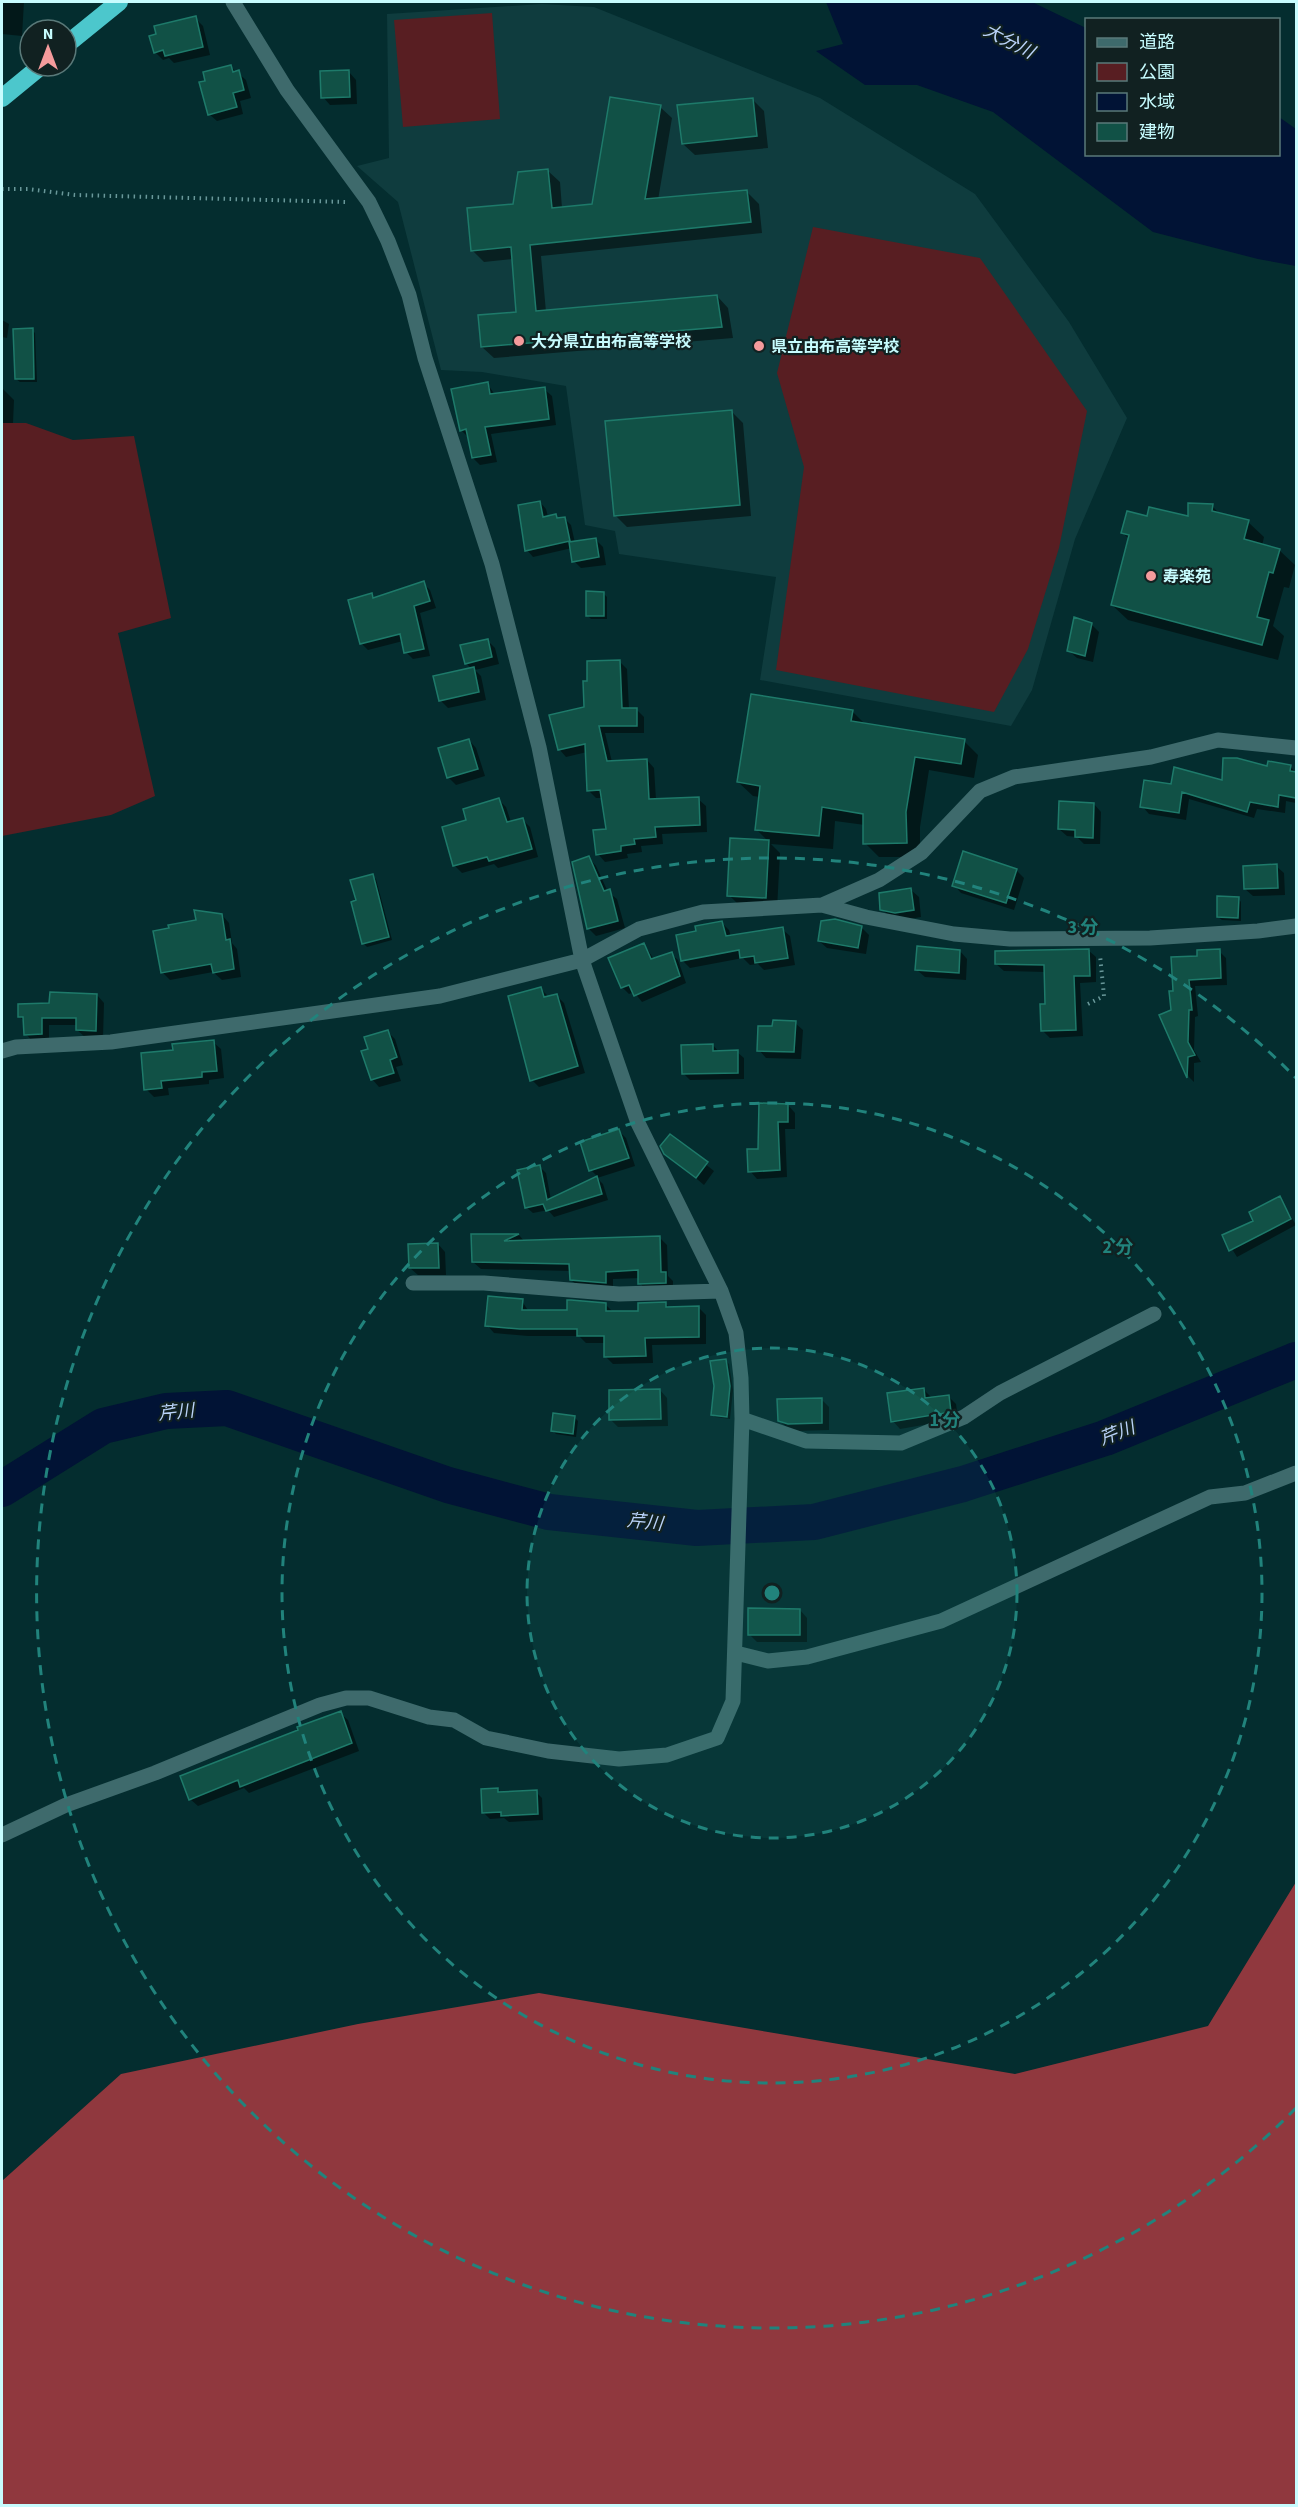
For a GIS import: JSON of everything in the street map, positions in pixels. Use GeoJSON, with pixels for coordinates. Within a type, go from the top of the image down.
{"type":"FeatureCollection","features":[{"type":"Feature","properties":{"kind":"highway"},"geometry":{"type":"LineString","coordinates":[[78,35],[119,2]]}},
{"type":"Feature","properties":{"kind":"highway"},"geometry":{"type":"LineString","coordinates":[[2,98],[26,78]]}},
{"type":"Feature","properties":{"kind":"street"},"geometry":{"type":"LineString","coordinates":[[2,1835],[66,1805],[155,1773],[320,1705],[346,1698],[369,1698],[429,1717],[454,1720],[486,1738],[548,1751],[619,1759],[667,1755],[717,1738],[733,1701],[742,1419],[736,1334],[721,1291],[638,1123],[582,960],[539,747],[492,564],[425,358],[409,295],[369,202],[293,99],[233,2]]}},
{"type":"Feature","properties":{"kind":"street"},"geometry":{"type":"LineString","coordinates":[[822,905],[879,880],[921,853],[980,791],[1014,777],[1151,757],[1218,740],[1296,748]]}},
{"type":"Feature","properties":{"kind":"street"},"geometry":{"type":"LineString","coordinates":[[2,1050],[111,1042],[441,996],[582,960],[639,929],[703,912],[822,905],[866,917],[954,934],[1010,939],[1098,939],[1247,932],[1296,926]]}},
{"type":"Feature","properties":{"kind":"street"},"geometry":{"type":"LineString","coordinates":[[412,1283],[484,1283],[619,1294],[721,1291]]}},
{"type":"Feature","properties":{"kind":"street"},"geometry":{"type":"LineString","coordinates":[[742,1419],[806,1441],[902,1443],[964,1417],[1000,1393],[1154,1314]]}},
{"type":"Feature","properties":{"kind":"street"},"geometry":{"type":"LineString","coordinates":[[736,1653],[768,1661],[807,1657],[941,1621],[1210,1497],[1245,1493],[1296,1473]]}},
{"type":"Feature","properties":{"kind":"path"},"geometry":{"type":"LineString","coordinates":[[2,189],[28,189],[75,195],[369,202]]}},
{"type":"Feature","properties":{"kind":"path"},"geometry":{"type":"LineString","coordinates":[[1088,1004],[1104,996],[1098,939]]}},
{"type":"Feature","properties":{"kind":"shaded area","name":"県立由布高等学校"},"geometry":{"type":"Polygon","coordinates":[[[542,4],[594,7],[820,98],[975,194],[1069,322],[1127,418],[1075,539],[1032,690],[1011,726],[760,680],[776,577],[619,554],[615,531],[585,525],[566,386],[482,372],[441,370],[398,202],[357,166],[389,158],[387,14],[542,4]]]}},
{"type":"Feature","properties":{"kind":"shaded area"},"geometry":{"type":"Polygon","coordinates":[[[1296,1882],[1296,2505],[2,2505],[2,2181],[121,2074],[358,2024],[539,1993],[1015,2074],[1208,2026],[1296,1882]]]}},
{"type":"Feature","properties":{"kind":"green space"},"geometry":{"type":"Polygon","coordinates":[[[492,13],[500,119],[403,127],[394,20],[492,13]]]}},
{"type":"Feature","properties":{"kind":"green space"},"geometry":{"type":"Polygon","coordinates":[[[813,227],[980,258],[1087,411],[1059,548],[1028,649],[994,712],[776,670],[804,467],[777,373],[813,227]]]}},
{"type":"Feature","properties":{"kind":"green space"},"geometry":{"type":"Polygon","coordinates":[[[2,423],[26,423],[73,440],[134,436],[171,618],[118,633],[155,796],[111,815],[2,836],[2,423]]]}},
{"type":"Feature","properties":{"kind":"water","name":"大分川"},"geometry":{"type":"Polygon","coordinates":[[[826,2],[1032,2],[1085,28],[1085,156],[1280,156],[1280,118],[1296,129],[1296,266],[1258,259],[1153,232],[993,112],[917,85],[865,85],[816,51],[843,44],[826,2]]]}},
{"type":"Feature","properties":{"kind":"building"},"geometry":{"type":"Polygon","coordinates":[[[196,16],[203,47],[165,56],[163,50],[154,53],[149,36],[156,34],[154,26],[196,16]]]}},
{"type":"Feature","properties":{"kind":"building"},"geometry":{"type":"Polygon","coordinates":[[[231,65],[233,72],[239,70],[244,90],[233,93],[237,107],[208,115],[199,82],[205,81],[203,72],[231,65]]]}},
{"type":"Feature","properties":{"kind":"building"},"geometry":{"type":"Polygon","coordinates":[[[349,70],[350,97],[321,98],[320,71],[349,70]]]}},
{"type":"Feature","properties":{"kind":"building","name":"大分県立由布高等学校"},"geometry":{"type":"Polygon","coordinates":[[[610,97],[661,105],[645,199],[747,190],[751,222],[530,245],[536,311],[717,295],[722,327],[481,347],[478,315],[516,312],[511,247],[471,251],[467,208],[513,204],[518,172],[548,169],[552,208],[592,204],[610,97]]]}},
{"type":"Feature","properties":{"kind":"building"},"geometry":{"type":"Polygon","coordinates":[[[753,98],[757,136],[682,144],[677,105],[753,98]]]}},
{"type":"Feature","properties":{"kind":"building"},"geometry":{"type":"Polygon","coordinates":[[[33,328],[34,379],[15,379],[13,329],[33,328]]]}},
{"type":"Feature","properties":{"kind":"building"},"geometry":{"type":"Polygon","coordinates":[[[488,382],[490,394],[545,387],[549,419],[485,427],[491,455],[472,458],[466,429],[460,431],[451,389],[488,382]]]}},
{"type":"Feature","properties":{"kind":"building"},"geometry":{"type":"Polygon","coordinates":[[[732,410],[740,505],[614,516],[605,421],[732,410]]]}},
{"type":"Feature","properties":{"kind":"building"},"geometry":{"type":"Polygon","coordinates":[[[540,501],[543,517],[556,514],[557,518],[565,517],[570,541],[525,551],[518,505],[540,501]]]}},
{"type":"Feature","properties":{"kind":"building","name":"寿楽苑"},"geometry":{"type":"Polygon","coordinates":[[[1188,503],[1213,504],[1212,511],[1249,520],[1244,539],[1280,549],[1273,573],[1269,572],[1257,617],[1269,620],[1262,645],[1111,605],[1129,535],[1121,533],[1127,511],[1147,516],[1149,507],[1188,516],[1188,503]]]}},
{"type":"Feature","properties":{"kind":"building"},"geometry":{"type":"Polygon","coordinates":[[[596,538],[599,557],[572,562],[569,542],[596,538]]]}},
{"type":"Feature","properties":{"kind":"building"},"geometry":{"type":"Polygon","coordinates":[[[424,581],[430,601],[414,606],[424,649],[404,653],[400,634],[360,644],[348,600],[372,593],[373,598],[424,581]]]}},
{"type":"Feature","properties":{"kind":"building"},"geometry":{"type":"Polygon","coordinates":[[[586,591],[604,592],[604,616],[586,616],[586,591]]]}},
{"type":"Feature","properties":{"kind":"building"},"geometry":{"type":"Polygon","coordinates":[[[1074,617],[1092,623],[1085,656],[1067,651],[1074,617]]]}},
{"type":"Feature","properties":{"kind":"building"},"geometry":{"type":"Polygon","coordinates":[[[488,639],[492,657],[465,664],[460,645],[488,639]]]}},
{"type":"Feature","properties":{"kind":"building"},"geometry":{"type":"Polygon","coordinates":[[[620,660],[622,708],[637,708],[637,726],[599,726],[607,761],[647,759],[649,799],[699,797],[700,825],[655,827],[656,837],[634,839],[635,844],[621,846],[621,851],[596,855],[593,830],[606,829],[600,790],[587,791],[585,744],[558,750],[549,715],[584,707],[583,681],[587,681],[587,661],[620,660]]]}},
{"type":"Feature","properties":{"kind":"building"},"geometry":{"type":"Polygon","coordinates":[[[474,667],[479,692],[439,701],[433,676],[474,667]]]}},
{"type":"Feature","properties":{"kind":"building"},"geometry":{"type":"Polygon","coordinates":[[[751,694],[853,710],[851,721],[965,739],[961,764],[915,757],[906,812],[907,843],[863,844],[863,814],[822,807],[819,836],[755,830],[760,786],[737,782],[751,694]]]}},
{"type":"Feature","properties":{"kind":"building"},"geometry":{"type":"Polygon","coordinates":[[[469,739],[478,769],[447,778],[438,748],[469,739]]]}},
{"type":"Feature","properties":{"kind":"building"},"geometry":{"type":"Polygon","coordinates":[[[1223,758],[1237,758],[1267,766],[1268,761],[1291,765],[1290,771],[1296,772],[1296,798],[1279,795],[1278,807],[1250,802],[1247,812],[1182,792],[1179,813],[1140,807],[1144,780],[1171,784],[1174,767],[1222,780],[1223,758]]]}},
{"type":"Feature","properties":{"kind":"building"},"geometry":{"type":"Polygon","coordinates":[[[499,798],[507,822],[523,818],[532,849],[489,861],[487,857],[453,866],[442,827],[466,820],[463,809],[499,798]]]}},
{"type":"Feature","properties":{"kind":"building"},"geometry":{"type":"Polygon","coordinates":[[[1059,801],[1094,803],[1093,838],[1075,837],[1075,830],[1058,829],[1059,801]]]}},
{"type":"Feature","properties":{"kind":"building"},"geometry":{"type":"Polygon","coordinates":[[[730,838],[769,840],[766,898],[727,896],[730,838]]]}},
{"type":"Feature","properties":{"kind":"building"},"geometry":{"type":"Polygon","coordinates":[[[963,851],[1017,869],[1006,903],[952,886],[963,851]]]}},
{"type":"Feature","properties":{"kind":"building"},"geometry":{"type":"Polygon","coordinates":[[[589,856],[604,891],[610,889],[618,921],[587,929],[572,862],[589,856]]]}},
{"type":"Feature","properties":{"kind":"building"},"geometry":{"type":"Polygon","coordinates":[[[1277,864],[1278,888],[1244,889],[1243,866],[1277,864]]]}},
{"type":"Feature","properties":{"kind":"building"},"geometry":{"type":"Polygon","coordinates":[[[373,874],[389,937],[362,944],[351,902],[356,900],[350,880],[373,874]]]}},
{"type":"Feature","properties":{"kind":"building"},"geometry":{"type":"Polygon","coordinates":[[[911,888],[914,910],[895,913],[880,910],[879,893],[911,888]]]}},
{"type":"Feature","properties":{"kind":"building"},"geometry":{"type":"Polygon","coordinates":[[[1217,896],[1239,897],[1238,918],[1217,917],[1217,896]]]}},
{"type":"Feature","properties":{"kind":"building"},"geometry":{"type":"Polygon","coordinates":[[[194,910],[222,914],[226,940],[230,939],[234,969],[213,973],[211,964],[161,973],[153,931],[169,928],[168,925],[196,920],[194,910]]]}},
{"type":"Feature","properties":{"kind":"building"},"geometry":{"type":"Polygon","coordinates":[[[835,919],[862,926],[858,948],[818,941],[821,921],[835,919]]]}},
{"type":"Feature","properties":{"kind":"building"},"geometry":{"type":"Polygon","coordinates":[[[722,921],[726,936],[783,927],[788,958],[755,963],[754,956],[740,958],[739,950],[681,961],[676,935],[696,931],[695,926],[722,921]]]}},
{"type":"Feature","properties":{"kind":"building"},"geometry":{"type":"Polygon","coordinates":[[[644,943],[651,959],[672,952],[680,976],[634,996],[629,985],[621,988],[608,958],[644,943]]]}},
{"type":"Feature","properties":{"kind":"building"},"geometry":{"type":"Polygon","coordinates":[[[917,946],[960,950],[959,973],[915,970],[917,946]]]}},
{"type":"Feature","properties":{"kind":"building"},"geometry":{"type":"Polygon","coordinates":[[[1089,949],[1090,976],[1074,976],[1076,1030],[1041,1031],[1040,1004],[1045,1004],[1044,965],[995,964],[995,951],[1089,949]]]}},
{"type":"Feature","properties":{"kind":"building"},"geometry":{"type":"Polygon","coordinates":[[[1220,949],[1221,978],[1189,980],[1192,1010],[1189,1010],[1188,1042],[1195,1055],[1188,1057],[1187,1078],[1159,1015],[1171,1010],[1169,991],[1173,991],[1171,957],[1197,956],[1197,950],[1220,949]]]}},
{"type":"Feature","properties":{"kind":"building"},"geometry":{"type":"Polygon","coordinates":[[[541,987],[544,997],[557,994],[578,1066],[530,1081],[508,996],[541,987]]]}},
{"type":"Feature","properties":{"kind":"building"},"geometry":{"type":"Polygon","coordinates":[[[50,992],[97,994],[96,1031],[76,1030],[76,1018],[42,1018],[42,1034],[24,1035],[23,1017],[18,1017],[18,1004],[49,1003],[50,992]]]}},
{"type":"Feature","properties":{"kind":"building"},"geometry":{"type":"Polygon","coordinates":[[[773,1020],[796,1021],[794,1052],[757,1051],[758,1026],[772,1026],[773,1020]]]}},
{"type":"Feature","properties":{"kind":"building"},"geometry":{"type":"Polygon","coordinates":[[[388,1030],[397,1057],[390,1060],[394,1073],[371,1080],[361,1051],[368,1049],[364,1037],[388,1030]]]}},
{"type":"Feature","properties":{"kind":"building"},"geometry":{"type":"Polygon","coordinates":[[[214,1040],[217,1071],[202,1072],[202,1077],[161,1081],[162,1088],[144,1090],[141,1053],[173,1050],[172,1044],[214,1040]]]}},
{"type":"Feature","properties":{"kind":"building"},"geometry":{"type":"Polygon","coordinates":[[[713,1044],[713,1051],[738,1050],[738,1073],[682,1074],[681,1045],[713,1044]]]}},
{"type":"Feature","properties":{"kind":"building"},"geometry":{"type":"Polygon","coordinates":[[[759,1103],[788,1104],[788,1122],[778,1122],[780,1170],[748,1172],[747,1149],[758,1149],[759,1103]]]}},
{"type":"Feature","properties":{"kind":"building"},"geometry":{"type":"Polygon","coordinates":[[[619,1129],[629,1158],[589,1171],[580,1142],[619,1129]]]}},
{"type":"Feature","properties":{"kind":"building"},"geometry":{"type":"Polygon","coordinates":[[[670,1134],[708,1162],[696,1178],[664,1154],[660,1146],[670,1134]]]}},
{"type":"Feature","properties":{"kind":"building"},"geometry":{"type":"Polygon","coordinates":[[[540,1165],[547,1200],[597,1176],[602,1194],[546,1211],[543,1204],[525,1208],[517,1170],[540,1165]]]}},
{"type":"Feature","properties":{"kind":"building"},"geometry":{"type":"Polygon","coordinates":[[[1280,1196],[1291,1219],[1229,1251],[1222,1235],[1253,1221],[1249,1212],[1280,1196]]]}},
{"type":"Feature","properties":{"kind":"building"},"geometry":{"type":"Polygon","coordinates":[[[471,1234],[519,1234],[504,1241],[660,1236],[661,1272],[666,1272],[666,1283],[638,1284],[638,1270],[606,1272],[606,1283],[570,1280],[569,1264],[472,1262],[471,1234]]]}},
{"type":"Feature","properties":{"kind":"building"},"geometry":{"type":"Polygon","coordinates":[[[438,1243],[439,1268],[409,1268],[408,1244],[438,1243]]]}},
{"type":"Feature","properties":{"kind":"building"},"geometry":{"type":"Polygon","coordinates":[[[488,1296],[523,1299],[522,1310],[567,1310],[567,1300],[606,1303],[606,1311],[638,1311],[638,1303],[666,1302],[666,1307],[699,1306],[699,1337],[645,1338],[646,1356],[604,1357],[604,1336],[577,1336],[577,1329],[520,1329],[485,1326],[488,1296]]]}},
{"type":"Feature","properties":{"kind":"building"},"geometry":{"type":"Polygon","coordinates":[[[726,1359],[730,1386],[727,1417],[711,1415],[714,1386],[710,1361],[726,1359]]]}},
{"type":"Feature","properties":{"kind":"building"},"geometry":{"type":"Polygon","coordinates":[[[924,1388],[925,1398],[949,1395],[951,1412],[891,1422],[887,1393],[924,1388]]]}},
{"type":"Feature","properties":{"kind":"building"},"geometry":{"type":"Polygon","coordinates":[[[660,1389],[661,1419],[609,1420],[609,1390],[660,1389]]]}},
{"type":"Feature","properties":{"kind":"building"},"geometry":{"type":"Polygon","coordinates":[[[822,1398],[822,1423],[788,1424],[778,1421],[777,1399],[822,1398]]]}},
{"type":"Feature","properties":{"kind":"building"},"geometry":{"type":"Polygon","coordinates":[[[553,1413],[575,1416],[573,1434],[551,1431],[553,1413]]]}},
{"type":"Feature","properties":{"kind":"building"},"geometry":{"type":"Polygon","coordinates":[[[748,1608],[800,1609],[800,1635],[748,1635],[748,1608]]]}},
{"type":"Feature","properties":{"kind":"building"},"geometry":{"type":"Polygon","coordinates":[[[341,1711],[352,1743],[240,1787],[238,1780],[189,1800],[180,1776],[341,1711]]]}},
{"type":"Feature","properties":{"kind":"building"},"geometry":{"type":"Polygon","coordinates":[[[498,1788],[498,1792],[537,1790],[538,1814],[501,1816],[501,1812],[482,1813],[481,1789],[498,1788]]]}},
{"type":"Feature","properties":{"kind":"waterway","name":"芹川"},"geometry":{"type":"LineString","coordinates":[[2,1489],[103,1426],[166,1411],[227,1408],[448,1485],[549,1512],[697,1528],[814,1522],[963,1484],[1105,1438],[1296,1360]]}},
{"type":"Feature","properties":{"kind":"place","name":"大分県立由布高等学校"},"geometry":{"type":"Point","coordinates":[519,341]}},
{"type":"Feature","properties":{"kind":"place","name":"県立由布高等学校"},"geometry":{"type":"Point","coordinates":[759,346]}},
{"type":"Feature","properties":{"kind":"place","name":"寿楽苑"},"geometry":{"type":"Point","coordinates":[1151,576]}}]}
